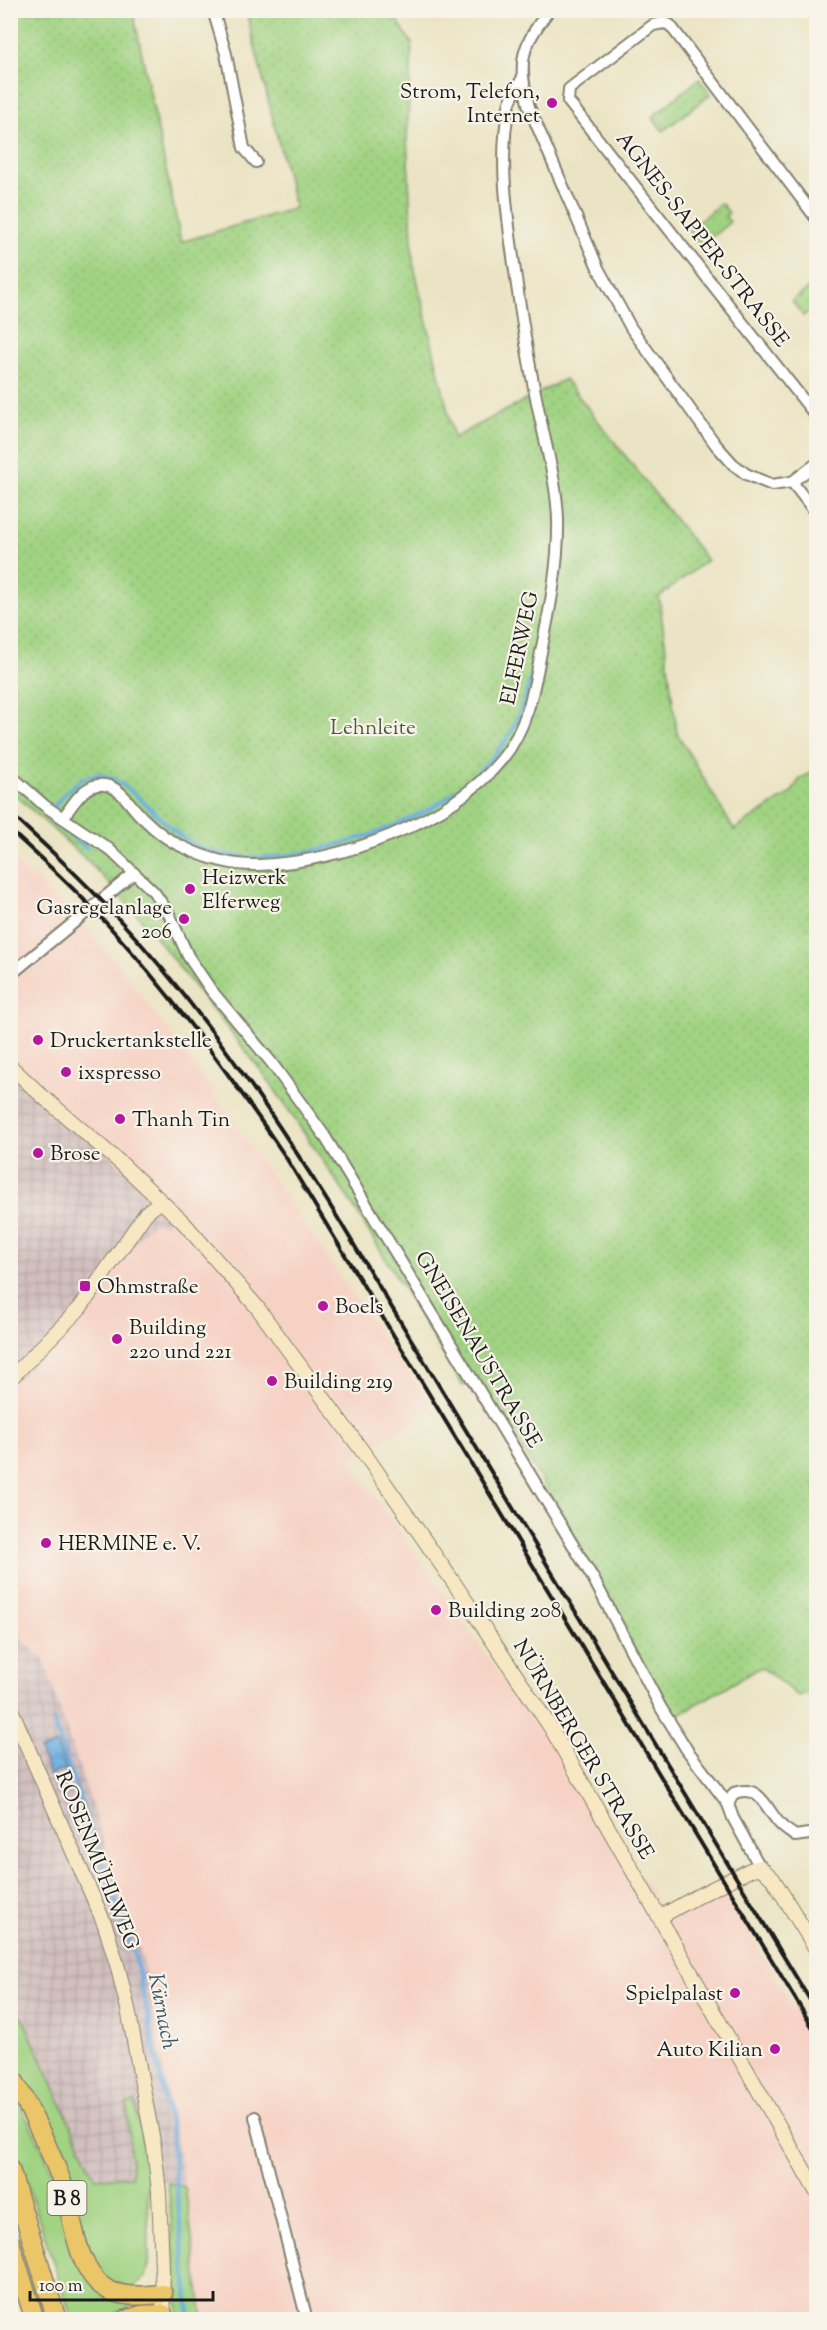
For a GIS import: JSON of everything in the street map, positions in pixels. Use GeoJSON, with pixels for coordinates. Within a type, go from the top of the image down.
{"type":"FeatureCollection","features":[{"type":"Feature","properties":{"kind":"highway","name":"B 8"},"geometry":{"type":"LineString","coordinates":[[10,2073],[37,2122],[63,2185],[83,2259],[91,2276],[105,2288],[117,2294],[163,2294]]}},
{"type":"Feature","properties":{"kind":"highway","name":"B 8"},"geometry":{"type":"LineString","coordinates":[[10,2170],[57,2319]]}},
{"type":"Feature","properties":{"kind":"highway"},"geometry":{"type":"LineString","coordinates":[[10,2242],[35,2319]]}},
{"type":"Feature","properties":{"kind":"highway"},"geometry":{"type":"LineString","coordinates":[[125,2319],[141,2315],[164,2317]]}},
{"type":"Feature","properties":{"kind":"street"},"geometry":{"type":"LineString","coordinates":[[213,10],[226,54],[244,148],[256,162]]}},
{"type":"Feature","properties":{"kind":"street"},"geometry":{"type":"LineString","coordinates":[[549,10],[528,43],[523,59],[522,79],[529,107],[597,268],[631,328],[716,445],[733,464],[753,477],[772,485],[792,482],[816,464]]}},
{"type":"Feature","properties":{"kind":"street","name":"AGNES-SAPPER-STRASSE"},"geometry":{"type":"LineString","coordinates":[[816,218],[670,25],[664,23],[654,25],[572,85],[567,94],[568,101],[816,416]]}},
{"type":"Feature","properties":{"kind":"street","name":"ELFERWEG"},"geometry":{"type":"LineString","coordinates":[[63,818],[78,797],[88,788],[107,786],[118,791],[142,818],[161,833],[179,846],[205,857],[258,866],[295,862],[364,845],[429,818],[460,799],[502,759],[520,731],[535,683],[547,626],[558,524],[553,476],[538,409],[506,208],[504,174],[506,128],[510,103],[522,79]]}},
{"type":"Feature","properties":{"kind":"street"},"geometry":{"type":"LineString","coordinates":[[792,482],[816,513]]}},
{"type":"Feature","properties":{"kind":"street"},"geometry":{"type":"LineString","coordinates":[[10,775],[45,806],[109,849],[133,874],[10,975]]}},
{"type":"Feature","properties":{"kind":"street","name":"GNEISENAUSTRASSE"},"geometry":{"type":"LineString","coordinates":[[133,874],[154,892],[169,914],[188,956],[211,990],[271,1062],[324,1135],[593,1578],[687,1750],[728,1804],[733,1818],[760,1867],[773,1879],[816,1949]]}},
{"type":"Feature","properties":{"kind":"street","name":"NÜRNBERGER STRASSE"},"geometry":{"type":"LineString","coordinates":[[10,1066],[161,1200],[209,1251],[257,1307],[370,1463],[454,1582],[551,1728],[816,2191]]}},
{"type":"Feature","properties":{"kind":"street"},"geometry":{"type":"LineString","coordinates":[[10,1379],[72,1318],[146,1213],[161,1200]]}},
{"type":"Feature","properties":{"kind":"street","name":"ROSENMÜHLWEG"},"geometry":{"type":"LineString","coordinates":[[10,1707],[105,1925],[118,1968],[140,2067],[154,2147],[159,2192],[164,2317]]}},
{"type":"Feature","properties":{"kind":"street"},"geometry":{"type":"LineString","coordinates":[[728,1804],[734,1793],[744,1790],[760,1795],[779,1823],[795,1836],[816,1833]]}},
{"type":"Feature","properties":{"kind":"street"},"geometry":{"type":"LineString","coordinates":[[660,1917],[760,1867]]}},
{"type":"Feature","properties":{"kind":"street"},"geometry":{"type":"LineString","coordinates":[[255,2117],[308,2319]]}},
{"type":"Feature","properties":{"kind":"shaded area"},"geometry":{"type":"Polygon","coordinates":[[[10,856],[85,927],[129,978],[207,1083],[433,1410],[348,1460],[519,1703],[603,1816],[663,1910],[719,1882],[816,2046],[816,2319],[203,2319],[185,2187],[143,1960],[44,1661],[10,1627],[11,1385],[75,1325],[142,1233],[150,1225],[159,1222],[169,1224],[11,1070],[10,856]]]}},
{"type":"Feature","properties":{"kind":"shaded area"},"geometry":{"type":"Polygon","coordinates":[[[11,1070],[131,1174],[170,1225],[159,1222],[150,1225],[142,1233],[75,1325],[11,1385],[11,1070]]]}},
{"type":"Feature","properties":{"kind":"shaded area"},"geometry":{"type":"Polygon","coordinates":[[[10,1627],[44,1661],[143,1960],[185,2187],[132,2176],[95,2178],[22,2017],[11,2020],[10,1627]]]}},
{"type":"Feature","properties":{"kind":"green space","name":"Lehnleite"},"geometry":{"type":"Polygon","coordinates":[[[10,11],[133,11],[181,242],[295,208],[246,11],[392,11],[412,44],[407,137],[413,262],[454,438],[565,379],[707,560],[659,597],[677,733],[734,830],[791,793],[799,780],[816,769],[816,1691],[798,1696],[761,1667],[671,1719],[565,1518],[477,1377],[463,1386],[352,1204],[267,1078],[141,919],[90,863],[11,791],[10,11]]]}},
{"type":"Feature","properties":{"kind":"green space"},"geometry":{"type":"Polygon","coordinates":[[[699,79],[711,94],[663,131],[652,117],[699,79]]]}},
{"type":"Feature","properties":{"kind":"green space"},"geometry":{"type":"Polygon","coordinates":[[[721,203],[729,213],[725,216],[730,222],[701,246],[688,230],[721,203]]]}},
{"type":"Feature","properties":{"kind":"green space"},"geometry":{"type":"Polygon","coordinates":[[[816,282],[816,306],[803,316],[792,301],[816,282]]]}},
{"type":"Feature","properties":{"kind":"green space"},"geometry":{"type":"Polygon","coordinates":[[[22,2017],[95,2178],[132,2176],[127,2105],[135,2101],[148,2177],[149,2264],[146,2277],[136,2284],[136,2287],[131,2289],[100,2278],[26,2088],[11,2061],[10,2020],[22,2017]]]}},
{"type":"Feature","properties":{"kind":"green space"},"geometry":{"type":"Polygon","coordinates":[[[10,2085],[46,2156],[76,2254],[129,2302],[129,2310],[119,2312],[108,2319],[72,2319],[11,2135],[10,2085]]]}},
{"type":"Feature","properties":{"kind":"green space"},"geometry":{"type":"Polygon","coordinates":[[[168,2183],[185,2187],[203,2319],[179,2319],[168,2183]]]}},
{"type":"Feature","properties":{"kind":"water"},"geometry":{"type":"Polygon","coordinates":[[[57,1744],[66,1769],[49,1775],[40,1750],[57,1744]]]}},
{"type":"Feature","properties":{"kind":"waterway"},"geometry":{"type":"LineString","coordinates":[[87,848],[47,817],[70,788],[86,777],[94,775],[116,780],[129,789],[194,845],[209,851],[234,856],[290,855],[319,850],[401,823],[447,798],[492,758],[517,721],[533,669]]}},
{"type":"Feature","properties":{"kind":"waterway","name":"Kürnach"},"geometry":{"type":"LineString","coordinates":[[53,1721],[136,1960],[170,2124],[190,2320]]}},
{"type":"Feature","properties":{"kind":"railway"},"geometry":{"type":"LineString","coordinates":[[10,813],[90,889],[176,985],[233,1059],[286,1136],[816,2010]]}},
{"type":"Feature","properties":{"kind":"railway"},"geometry":{"type":"LineString","coordinates":[[10,830],[85,901],[156,981],[244,1096],[285,1156],[816,2033]]}},
{"type":"Feature","properties":{"kind":"place","name":"Strom, Telefon, Internet"},"geometry":{"type":"Point","coordinates":[552,103]}},
{"type":"Feature","properties":{"kind":"place","name":"Heizwerk Elferweg"},"geometry":{"type":"Point","coordinates":[190,889]}},
{"type":"Feature","properties":{"kind":"place","name":"Gasregelanlage 206"},"geometry":{"type":"Point","coordinates":[184,919]}},
{"type":"Feature","properties":{"kind":"place","name":"Druckertankstelle"},"geometry":{"type":"Point","coordinates":[38,1040]}},
{"type":"Feature","properties":{"kind":"place","name":"ixspresso"},"geometry":{"type":"Point","coordinates":[66,1072]}},
{"type":"Feature","properties":{"kind":"place","name":"Thanh Tin"},"geometry":{"type":"Point","coordinates":[120,1119]}},
{"type":"Feature","properties":{"kind":"place","name":"Brose"},"geometry":{"type":"Point","coordinates":[38,1153]}},
{"type":"Feature","properties":{"kind":"place","name":"Ohmstraße"},"geometry":{"type":"Point","coordinates":[85,1286]}},
{"type":"Feature","properties":{"kind":"place","name":"Boels"},"geometry":{"type":"Point","coordinates":[323,1306]}},
{"type":"Feature","properties":{"kind":"place","name":"Building 220 und 221"},"geometry":{"type":"Point","coordinates":[117,1339]}},
{"type":"Feature","properties":{"kind":"place","name":"Building 219"},"geometry":{"type":"Point","coordinates":[272,1381]}},
{"type":"Feature","properties":{"kind":"place","name":"HERMINE e. V."},"geometry":{"type":"Point","coordinates":[46,1543]}},
{"type":"Feature","properties":{"kind":"place","name":"Building 208"},"geometry":{"type":"Point","coordinates":[436,1610]}},
{"type":"Feature","properties":{"kind":"place","name":"Spielpalast"},"geometry":{"type":"Point","coordinates":[735,1993]}},
{"type":"Feature","properties":{"kind":"place","name":"Auto Kilian"},"geometry":{"type":"Point","coordinates":[775,2049]}}]}
